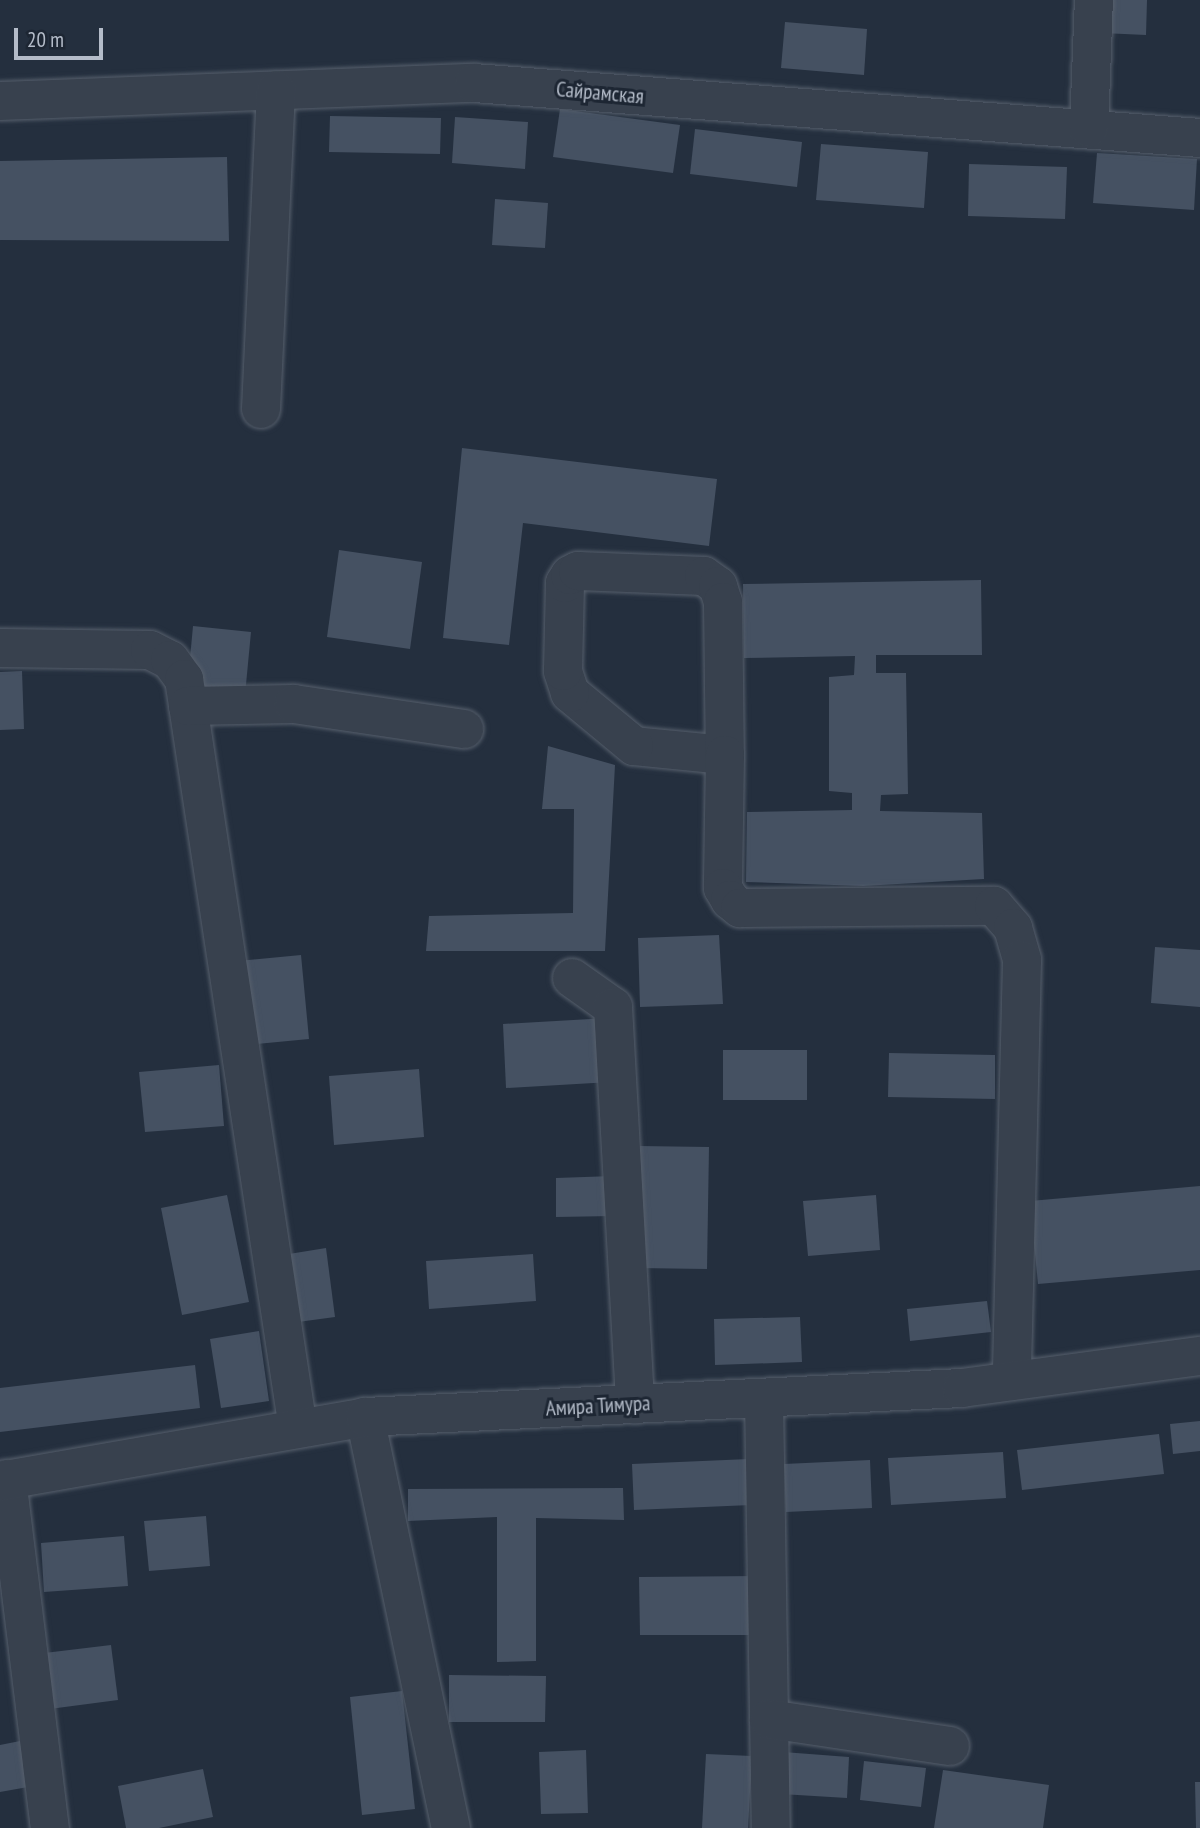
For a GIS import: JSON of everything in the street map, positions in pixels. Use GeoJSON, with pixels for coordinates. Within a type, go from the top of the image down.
{"type":"FeatureCollection","features":[{"type":"Feature","properties":{"kind":"street"},"geometry":{"type":"LineString","coordinates":[[1088,128],[1094,0]]}},
{"type":"Feature","properties":{"kind":"street","name":"Сайрамская"},"geometry":{"type":"LineString","coordinates":[[0,101],[474,83],[901,118],[1088,128],[1200,138]]}},
{"type":"Feature","properties":{"kind":"street"},"geometry":{"type":"LineString","coordinates":[[261,409],[276,90]]}},
{"type":"Feature","properties":{"kind":"street"},"geometry":{"type":"LineString","coordinates":[[724,755],[634,746],[570,693],[563,671],[565,583],[570,575],[578,571],[704,576],[718,586],[723,602],[724,755],[723,888],[740,908],[994,906],[1013,928],[1022,960],[1012,1381]]}},
{"type":"Feature","properties":{"kind":"street"},"geometry":{"type":"LineString","coordinates":[[0,648],[150,650],[170,660],[184,680],[298,1429]]}},
{"type":"Feature","properties":{"kind":"street"},"geometry":{"type":"LineString","coordinates":[[188,706],[295,704],[464,729]]}},
{"type":"Feature","properties":{"kind":"street"},"geometry":{"type":"LineString","coordinates":[[572,978],[613,1007],[635,1404]]}},
{"type":"Feature","properties":{"kind":"street","name":"Амира Тимура"},"geometry":{"type":"LineString","coordinates":[[4,1480],[365,1417],[764,1398],[1012,1381],[1200,1356]]}},
{"type":"Feature","properties":{"kind":"street"},"geometry":{"type":"LineString","coordinates":[[764,1398],[771,1828]]}},
{"type":"Feature","properties":{"kind":"street"},"geometry":{"type":"LineString","coordinates":[[365,1417],[451,1828]]}},
{"type":"Feature","properties":{"kind":"street"},"geometry":{"type":"LineString","coordinates":[[4,1480],[50,1828]]}},
{"type":"Feature","properties":{"kind":"street"},"geometry":{"type":"LineString","coordinates":[[769,1719],[950,1746]]}},
{"type":"Feature","properties":{"kind":"building"},"geometry":{"type":"Polygon","coordinates":[[[1103,0],[1147,0],[1146,35],[1102,33],[1103,0]]]}},
{"type":"Feature","properties":{"kind":"building"},"geometry":{"type":"Polygon","coordinates":[[[785,22],[867,29],[864,75],[781,68],[785,22]]]}},
{"type":"Feature","properties":{"kind":"building"},"geometry":{"type":"Polygon","coordinates":[[[560,109],[680,125],[673,173],[553,157],[560,109]]]}},
{"type":"Feature","properties":{"kind":"building"},"geometry":{"type":"Polygon","coordinates":[[[330,116],[441,118],[440,154],[329,152],[330,116]]]}},
{"type":"Feature","properties":{"kind":"building"},"geometry":{"type":"Polygon","coordinates":[[[455,117],[528,122],[525,169],[452,163],[455,117]]]}},
{"type":"Feature","properties":{"kind":"building"},"geometry":{"type":"Polygon","coordinates":[[[695,129],[802,142],[797,187],[690,174],[695,129]]]}},
{"type":"Feature","properties":{"kind":"building"},"geometry":{"type":"Polygon","coordinates":[[[821,144],[928,152],[924,208],[816,200],[821,144]]]}},
{"type":"Feature","properties":{"kind":"building"},"geometry":{"type":"Polygon","coordinates":[[[1097,153],[1197,159],[1194,210],[1093,203],[1097,153]]]}},
{"type":"Feature","properties":{"kind":"building"},"geometry":{"type":"Polygon","coordinates":[[[227,157],[229,241],[0,240],[0,161],[227,157]]]}},
{"type":"Feature","properties":{"kind":"building"},"geometry":{"type":"Polygon","coordinates":[[[969,164],[1067,167],[1065,219],[968,216],[969,164]]]}},
{"type":"Feature","properties":{"kind":"building"},"geometry":{"type":"Polygon","coordinates":[[[495,199],[548,203],[545,248],[492,245],[495,199]]]}},
{"type":"Feature","properties":{"kind":"building"},"geometry":{"type":"Polygon","coordinates":[[[462,448],[717,479],[709,546],[523,523],[509,645],[443,638],[462,448]]]}},
{"type":"Feature","properties":{"kind":"building"},"geometry":{"type":"Polygon","coordinates":[[[339,550],[422,562],[410,649],[327,637],[339,550]]]}},
{"type":"Feature","properties":{"kind":"building"},"geometry":{"type":"Polygon","coordinates":[[[981,580],[982,655],[876,655],[876,673],[906,673],[908,794],[881,795],[880,811],[982,813],[984,879],[863,886],[746,882],[747,812],[852,810],[852,793],[829,791],[829,677],[854,675],[855,656],[744,658],[743,584],[981,580]]]}},
{"type":"Feature","properties":{"kind":"building"},"geometry":{"type":"Polygon","coordinates":[[[193,626],[251,632],[245,695],[187,690],[193,626]]]}},
{"type":"Feature","properties":{"kind":"building"},"geometry":{"type":"Polygon","coordinates":[[[22,671],[24,729],[0,730],[0,672],[22,671]]]}},
{"type":"Feature","properties":{"kind":"building"},"geometry":{"type":"Polygon","coordinates":[[[548,746],[615,765],[605,951],[426,951],[429,916],[573,913],[574,809],[542,809],[548,746]]]}},
{"type":"Feature","properties":{"kind":"building"},"geometry":{"type":"Polygon","coordinates":[[[719,935],[723,1004],[640,1007],[638,938],[719,935]]]}},
{"type":"Feature","properties":{"kind":"building"},"geometry":{"type":"Polygon","coordinates":[[[1155,947],[1200,950],[1200,1007],[1151,1003],[1155,947]]]}},
{"type":"Feature","properties":{"kind":"building"},"geometry":{"type":"Polygon","coordinates":[[[301,955],[309,1039],[246,1045],[239,961],[301,955]]]}},
{"type":"Feature","properties":{"kind":"building"},"geometry":{"type":"Polygon","coordinates":[[[608,1018],[611,1082],[506,1088],[503,1024],[608,1018]]]}},
{"type":"Feature","properties":{"kind":"building"},"geometry":{"type":"Polygon","coordinates":[[[723,1050],[807,1050],[807,1100],[723,1100],[723,1050]]]}},
{"type":"Feature","properties":{"kind":"building"},"geometry":{"type":"Polygon","coordinates":[[[889,1053],[995,1055],[995,1099],[888,1097],[889,1053]]]}},
{"type":"Feature","properties":{"kind":"building"},"geometry":{"type":"Polygon","coordinates":[[[219,1065],[224,1126],[145,1132],[139,1072],[219,1065]]]}},
{"type":"Feature","properties":{"kind":"building"},"geometry":{"type":"Polygon","coordinates":[[[419,1069],[424,1137],[334,1145],[329,1076],[419,1069]]]}},
{"type":"Feature","properties":{"kind":"building"},"geometry":{"type":"Polygon","coordinates":[[[639,1146],[709,1147],[707,1269],[637,1268],[639,1146]]]}},
{"type":"Feature","properties":{"kind":"building"},"geometry":{"type":"Polygon","coordinates":[[[613,1176],[614,1216],[556,1217],[556,1178],[613,1176]]]}},
{"type":"Feature","properties":{"kind":"building"},"geometry":{"type":"Polygon","coordinates":[[[1200,1186],[1200,1270],[1038,1284],[1030,1201],[1200,1186]]]}},
{"type":"Feature","properties":{"kind":"building"},"geometry":{"type":"Polygon","coordinates":[[[227,1195],[249,1302],[182,1315],[161,1208],[227,1195]]]}},
{"type":"Feature","properties":{"kind":"building"},"geometry":{"type":"Polygon","coordinates":[[[876,1195],[880,1250],[808,1256],[803,1201],[876,1195]]]}},
{"type":"Feature","properties":{"kind":"building"},"geometry":{"type":"Polygon","coordinates":[[[326,1248],[335,1317],[298,1322],[289,1254],[326,1248]]]}},
{"type":"Feature","properties":{"kind":"building"},"geometry":{"type":"Polygon","coordinates":[[[533,1254],[536,1301],[429,1309],[426,1261],[533,1254]]]}},
{"type":"Feature","properties":{"kind":"building"},"geometry":{"type":"Polygon","coordinates":[[[987,1301],[991,1332],[910,1341],[907,1309],[987,1301]]]}},
{"type":"Feature","properties":{"kind":"building"},"geometry":{"type":"Polygon","coordinates":[[[800,1317],[802,1362],[715,1365],[714,1319],[800,1317]]]}},
{"type":"Feature","properties":{"kind":"building"},"geometry":{"type":"Polygon","coordinates":[[[259,1331],[269,1401],[221,1408],[210,1339],[259,1331]]]}},
{"type":"Feature","properties":{"kind":"building"},"geometry":{"type":"Polygon","coordinates":[[[195,1365],[200,1408],[0,1432],[0,1388],[195,1365]]]}},
{"type":"Feature","properties":{"kind":"building"},"geometry":{"type":"Polygon","coordinates":[[[1200,1421],[1200,1451],[1173,1454],[1170,1424],[1200,1421]]]}},
{"type":"Feature","properties":{"kind":"building"},"geometry":{"type":"Polygon","coordinates":[[[1159,1434],[1164,1474],[1022,1490],[1017,1450],[1159,1434]]]}},
{"type":"Feature","properties":{"kind":"building"},"geometry":{"type":"Polygon","coordinates":[[[1003,1452],[1006,1498],[891,1505],[888,1458],[1003,1452]]]}},
{"type":"Feature","properties":{"kind":"building"},"geometry":{"type":"Polygon","coordinates":[[[749,1459],[751,1505],[634,1510],[632,1464],[749,1459]]]}},
{"type":"Feature","properties":{"kind":"building"},"geometry":{"type":"Polygon","coordinates":[[[870,1460],[872,1508],[786,1512],[784,1464],[870,1460]]]}},
{"type":"Feature","properties":{"kind":"building"},"geometry":{"type":"Polygon","coordinates":[[[623,1488],[624,1520],[536,1518],[536,1661],[497,1662],[497,1517],[408,1521],[408,1489],[623,1488]]]}},
{"type":"Feature","properties":{"kind":"building"},"geometry":{"type":"Polygon","coordinates":[[[206,1516],[210,1566],[149,1571],[144,1521],[206,1516]]]}},
{"type":"Feature","properties":{"kind":"building"},"geometry":{"type":"Polygon","coordinates":[[[124,1536],[128,1586],[44,1592],[41,1543],[124,1536]]]}},
{"type":"Feature","properties":{"kind":"building"},"geometry":{"type":"Polygon","coordinates":[[[759,1576],[759,1635],[640,1635],[639,1577],[759,1576]]]}},
{"type":"Feature","properties":{"kind":"building"},"geometry":{"type":"Polygon","coordinates":[[[111,1645],[118,1700],[42,1710],[36,1654],[111,1645]]]}},
{"type":"Feature","properties":{"kind":"building"},"geometry":{"type":"Polygon","coordinates":[[[449,1675],[546,1676],[545,1722],[449,1722],[449,1675]]]}},
{"type":"Feature","properties":{"kind":"building"},"geometry":{"type":"Polygon","coordinates":[[[402,1691],[415,1809],[362,1815],[350,1697],[402,1691]]]}},
{"type":"Feature","properties":{"kind":"building"},"geometry":{"type":"Polygon","coordinates":[[[20,1741],[28,1787],[0,1792],[0,1745],[20,1741]]]}},
{"type":"Feature","properties":{"kind":"building"},"geometry":{"type":"Polygon","coordinates":[[[586,1750],[588,1813],[541,1814],[539,1752],[586,1750]]]}},
{"type":"Feature","properties":{"kind":"building"},"geometry":{"type":"Polygon","coordinates":[[[783,1752],[849,1757],[847,1798],[781,1794],[783,1752]]]}},
{"type":"Feature","properties":{"kind":"building"},"geometry":{"type":"Polygon","coordinates":[[[706,1754],[752,1756],[748,1828],[702,1828],[706,1754]]]}},
{"type":"Feature","properties":{"kind":"building"},"geometry":{"type":"Polygon","coordinates":[[[864,1761],[926,1768],[921,1807],[860,1800],[864,1761]]]}},
{"type":"Feature","properties":{"kind":"building"},"geometry":{"type":"Polygon","coordinates":[[[203,1769],[213,1817],[159,1828],[126,1828],[118,1786],[203,1769]]]}},
{"type":"Feature","properties":{"kind":"building"},"geometry":{"type":"Polygon","coordinates":[[[943,1770],[1049,1785],[1043,1828],[934,1828],[943,1770]]]}},
{"type":"Feature","properties":{"kind":"building"},"geometry":{"type":"Polygon","coordinates":[[[1195,1782],[1200,1782],[1200,1828],[1196,1828],[1195,1782]]]}}]}
